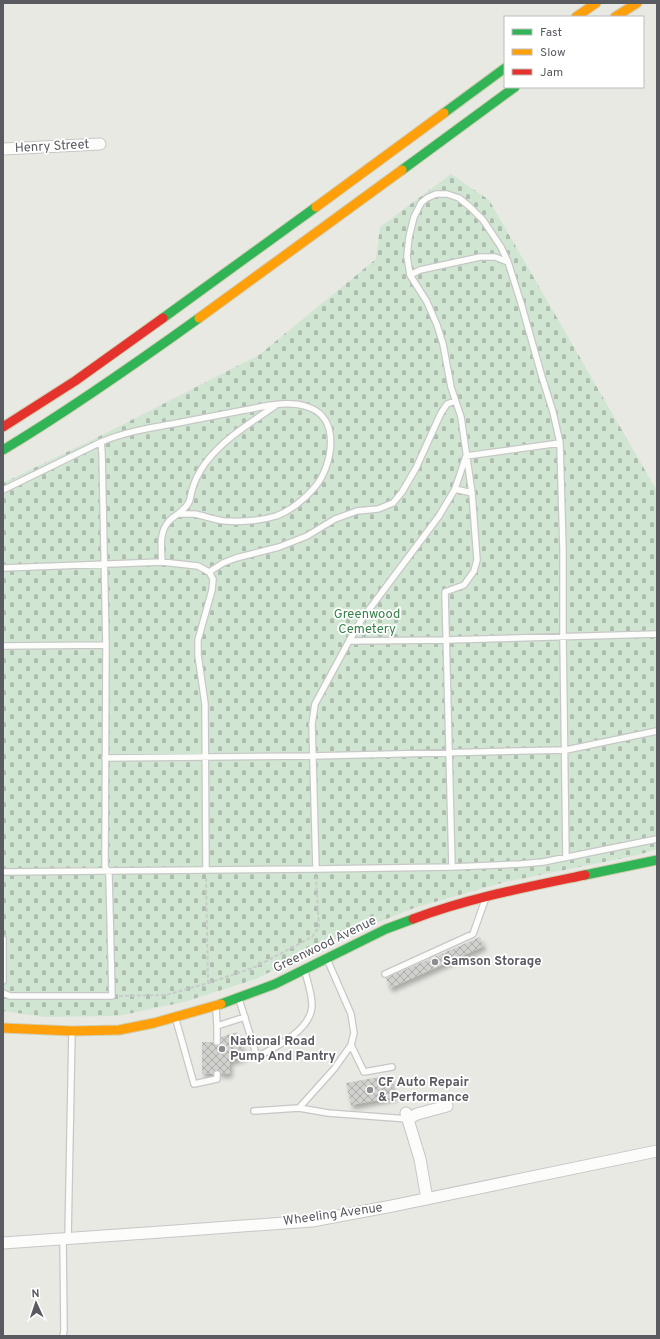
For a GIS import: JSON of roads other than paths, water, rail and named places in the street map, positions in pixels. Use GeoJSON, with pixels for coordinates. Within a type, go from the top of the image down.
{"type":"FeatureCollection","features":[{"type":"Feature","properties":{"kind":"main road"},"geometry":{"type":"LineString","coordinates":[[577,16],[596,3]]}},
{"type":"Feature","properties":{"kind":"main road"},"geometry":{"type":"LineString","coordinates":[[617,16],[637,3]]}},
{"type":"Feature","properties":{"kind":"main road"},"geometry":{"type":"LineString","coordinates":[[3,426],[39,406],[139,336],[504,69]]}},
{"type":"Feature","properties":{"kind":"main road"},"geometry":{"type":"LineString","coordinates":[[3,450],[53,420],[126,371],[514,88]]}},
{"type":"Feature","properties":{"kind":"main road","name":"Greenwood Avenue"},"geometry":{"type":"LineString","coordinates":[[3,1028],[72,1031],[119,1030],[154,1023],[216,1006],[275,984],[386,929],[443,908],[486,896],[657,860]]}},
{"type":"Feature","properties":{"kind":"street","name":"Henry Street"},"geometry":{"type":"LineString","coordinates":[[3,149],[100,144]]}},
{"type":"Feature","properties":{"kind":"street"},"geometry":{"type":"LineString","coordinates":[[427,1199],[420,1159],[407,1116],[447,1106]]}},
{"type":"Feature","properties":{"kind":"street","name":"Wheeling Avenue"},"geometry":{"type":"LineString","coordinates":[[3,1243],[169,1232],[312,1220],[360,1213],[531,1176],[657,1151]]}},
{"type":"Feature","properties":{"kind":"lane"},"geometry":{"type":"LineString","coordinates":[[452,867],[445,592],[464,585],[474,572],[477,560],[472,493],[461,417],[451,388],[443,344],[437,325],[427,302],[410,275],[408,256],[409,237],[414,217],[421,203],[427,198],[436,194],[447,194],[459,198],[470,206],[483,220],[501,247],[508,262],[521,304],[553,412],[560,443],[566,750],[566,857]]}},
{"type":"Feature","properties":{"kind":"lane"},"geometry":{"type":"LineString","coordinates":[[410,275],[420,270],[480,257],[495,257],[508,262]]}},
{"type":"Feature","properties":{"kind":"lane"},"geometry":{"type":"LineString","coordinates":[[209,572],[223,563],[236,558],[278,547],[307,536],[335,519],[356,511],[378,509],[393,503],[402,492],[416,468],[440,413],[447,404],[455,401]]}},
{"type":"Feature","properties":{"kind":"lane"},"geometry":{"type":"LineString","coordinates":[[162,562],[161,541],[164,528],[170,520],[180,514],[188,502],[193,485],[204,465],[237,432],[278,404]]}},
{"type":"Feature","properties":{"kind":"lane"},"geometry":{"type":"LineString","coordinates":[[3,490],[113,436],[143,428],[278,404],[294,404],[308,407],[318,412],[325,421],[329,430],[331,445],[329,460],[324,473],[315,487],[292,507],[277,515],[262,520],[225,521],[195,514],[180,514]]}},
{"type":"Feature","properties":{"kind":"lane"},"geometry":{"type":"LineString","coordinates":[[3,993],[10,996],[112,996],[109,876],[105,866],[106,645],[101,442]]}},
{"type":"Feature","properties":{"kind":"lane"},"geometry":{"type":"LineString","coordinates":[[466,456],[560,443]]}},
{"type":"Feature","properties":{"kind":"lane"},"geometry":{"type":"LineString","coordinates":[[316,869],[312,756],[312,724],[315,704],[362,619],[439,516],[455,489],[466,456]]}},
{"type":"Feature","properties":{"kind":"lane"},"geometry":{"type":"LineString","coordinates":[[455,489],[472,493]]}},
{"type":"Feature","properties":{"kind":"lane"},"geometry":{"type":"LineString","coordinates":[[3,568],[162,562],[198,566],[209,572],[213,579],[212,590],[198,640],[198,655],[205,704],[206,870]]}},
{"type":"Feature","properties":{"kind":"lane"},"geometry":{"type":"LineString","coordinates":[[349,641],[447,640],[657,634]]}},
{"type":"Feature","properties":{"kind":"lane"},"geometry":{"type":"LineString","coordinates":[[3,646],[106,645]]}},
{"type":"Feature","properties":{"kind":"lane"},"geometry":{"type":"LineString","coordinates":[[105,758],[312,756],[566,750],[657,731]]}},
{"type":"Feature","properties":{"kind":"lane"},"geometry":{"type":"LineString","coordinates":[[3,872],[452,867],[522,864],[543,862],[657,839]]}},
{"type":"Feature","properties":{"kind":"lane"},"geometry":{"type":"LineString","coordinates":[[385,974],[473,934],[486,896]]}},
{"type":"Feature","properties":{"kind":"lane"},"geometry":{"type":"LineString","coordinates":[[3,939],[3,981]]}},
{"type":"Feature","properties":{"kind":"lane"},"geometry":{"type":"LineString","coordinates":[[299,1108],[334,1069],[351,1044],[354,1033],[351,1014],[326,959]]}},
{"type":"Feature","properties":{"kind":"lane"},"geometry":{"type":"LineString","coordinates":[[239,998],[257,1057],[285,1042],[300,1028],[309,1016],[312,1006],[304,970]]}},
{"type":"Feature","properties":{"kind":"lane"},"geometry":{"type":"LineString","coordinates":[[216,1006],[217,1042]]}},
{"type":"Feature","properties":{"kind":"lane"},"geometry":{"type":"LineString","coordinates":[[176,1017],[194,1084],[217,1079],[217,1074]]}},
{"type":"Feature","properties":{"kind":"lane"},"geometry":{"type":"LineString","coordinates":[[217,1026],[245,1017]]}},
{"type":"Feature","properties":{"kind":"lane"},"geometry":{"type":"LineString","coordinates":[[63,1336],[72,1031]]}},
{"type":"Feature","properties":{"kind":"lane"},"geometry":{"type":"LineString","coordinates":[[351,1044],[364,1072],[392,1067]]}},
{"type":"Feature","properties":{"kind":"lane"},"geometry":{"type":"LineString","coordinates":[[254,1111],[299,1108],[334,1114],[407,1116]]}},
{"type":"Feature","properties":{"kind":"place","name":"Samson Storage"},"geometry":{"type":"Point","coordinates":[435,962]}},
{"type":"Feature","properties":{"kind":"place","name":"National Road Pump And Pantry"},"geometry":{"type":"Point","coordinates":[222,1049]}},
{"type":"Feature","properties":{"kind":"place","name":"CF Auto Repair & Performance"},"geometry":{"type":"Point","coordinates":[370,1090]}},
{"type":"Feature","properties":{"kind":"park label","name":"Greenwood Cemetery"},"geometry":{"type":"Point","coordinates":[367,622]}}]}
